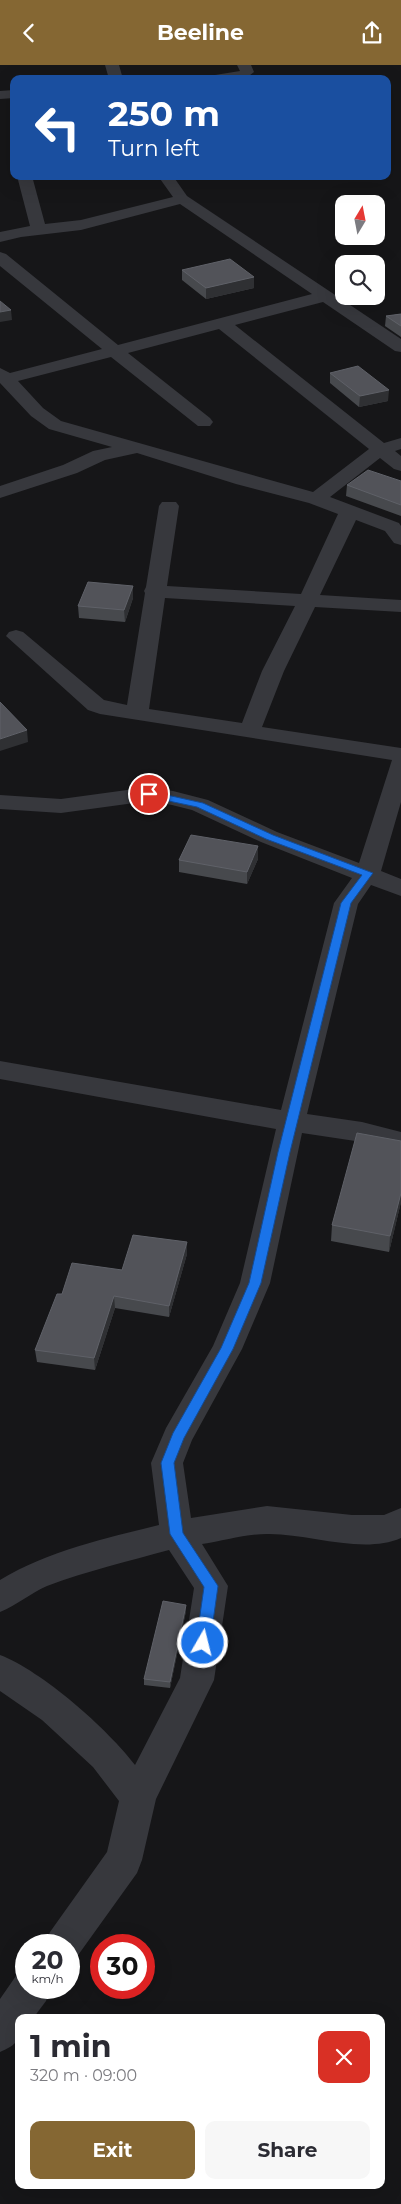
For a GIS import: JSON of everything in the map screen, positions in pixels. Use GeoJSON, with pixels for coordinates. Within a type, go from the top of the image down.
{"type":"FeatureCollection","features":[{"type":"Feature","properties":{"kind":"street"},"geometry":{"type":"LineString","coordinates":[[25,180],[39,230]]}},
{"type":"Feature","properties":{"kind":"street"},"geometry":{"type":"LineString","coordinates":[[168,180],[182,199],[401,347]]}},
{"type":"Feature","properties":{"kind":"street"},"geometry":{"type":"LineString","coordinates":[[0,237],[81,225],[182,199]]}},
{"type":"Feature","properties":{"kind":"street"},"geometry":{"type":"LineString","coordinates":[[0,257],[204,421]]}},
{"type":"Feature","properties":{"kind":"street"},"geometry":{"type":"LineString","coordinates":[[325,296],[115,351],[3,376],[36,412],[55,425],[77,433],[143,449],[243,480],[316,499],[392,527],[401,539]]}},
{"type":"Feature","properties":{"kind":"street"},"geometry":{"type":"LineString","coordinates":[[222,323],[401,465]]}},
{"type":"Feature","properties":{"kind":"street"},"geometry":{"type":"LineString","coordinates":[[316,499],[370,455],[401,442]]}},
{"type":"Feature","properties":{"kind":"street"},"geometry":{"type":"LineString","coordinates":[[0,492],[70,469],[100,455],[118,450],[143,449]]}},
{"type":"Feature","properties":{"kind":"street"},"geometry":{"type":"LineString","coordinates":[[137,714],[154,591],[169,506]]}},
{"type":"Feature","properties":{"kind":"street"},"geometry":{"type":"LineString","coordinates":[[250,730],[273,671],[344,526],[349,511]]}},
{"type":"Feature","properties":{"kind":"street"},"geometry":{"type":"LineString","coordinates":[[154,591],[401,606]]}},
{"type":"Feature","properties":{"kind":"street"},"geometry":{"type":"LineString","coordinates":[[16,636],[96,705],[137,714],[250,730],[401,755]]}},
{"type":"Feature","properties":{"kind":"street"},"geometry":{"type":"LineString","coordinates":[[71,1934],[124,1860],[138,1797],[197,1680],[211,1586],[177,1534],[167,1463],[178,1437],[227,1349],[255,1283],[291,1123],[346,903],[368,873],[401,765]]}},
{"type":"Feature","properties":{"kind":"street"},"geometry":{"type":"LineString","coordinates":[[0,802],[60,806],[149,794],[173,798],[200,805],[269,837],[368,873],[401,888]]}},
{"type":"Feature","properties":{"kind":"street"},"geometry":{"type":"LineString","coordinates":[[0,1070],[291,1123],[362,1132],[401,1142]]}},
{"type":"Feature","properties":{"kind":"street"},"geometry":{"type":"LineString","coordinates":[[0,1597],[35,1576],[112,1551],[177,1534],[267,1520],[352,1529],[387,1529],[401,1523]]}},
{"type":"Feature","properties":{"kind":"street"},"geometry":{"type":"LineString","coordinates":[[0,1671],[54,1709],[106,1755],[138,1797]]}},
{"type":"Feature","properties":{"kind":"street"},"geometry":{"type":"LineString","coordinates":[[0,2032],[23,1999]]}},
{"type":"Feature","properties":{"kind":"building"},"geometry":{"type":"Polygon","coordinates":[[[230,259],[254,277],[206,288],[182,270],[230,259]]]}},
{"type":"Feature","properties":{"kind":"building"},"geometry":{"type":"Polygon","coordinates":[[[0,301],[11,310],[0,312],[0,301]]]}},
{"type":"Feature","properties":{"kind":"building"},"geometry":{"type":"Polygon","coordinates":[[[401,314],[401,326],[386,316],[401,314]]]}},
{"type":"Feature","properties":{"kind":"building"},"geometry":{"type":"Polygon","coordinates":[[[358,366],[389,390],[360,396],[330,373],[358,366]]]}},
{"type":"Feature","properties":{"kind":"building"},"geometry":{"type":"Polygon","coordinates":[[[368,470],[401,481],[401,505],[347,485],[368,470]]]}},
{"type":"Feature","properties":{"kind":"building"},"geometry":{"type":"Polygon","coordinates":[[[88,582],[133,586],[124,610],[78,606],[88,582]]]}},
{"type":"Feature","properties":{"kind":"building"},"geometry":{"type":"Polygon","coordinates":[[[0,702],[27,730],[0,739],[0,702]]]}},
{"type":"Feature","properties":{"kind":"building"},"geometry":{"type":"Polygon","coordinates":[[[191,835],[258,846],[247,872],[179,860],[191,835]]]}},
{"type":"Feature","properties":{"kind":"building"},"geometry":{"type":"Polygon","coordinates":[[[357,1133],[401,1141],[401,1193],[390,1236],[332,1225],[357,1133]]]}},
{"type":"Feature","properties":{"kind":"building"},"geometry":{"type":"Polygon","coordinates":[[[133,1235],[187,1242],[169,1306],[114,1296],[94,1358],[35,1350],[57,1294],[62,1294],[72,1263],[122,1270],[133,1235]]]}},
{"type":"Feature","properties":{"kind":"building"},"geometry":{"type":"Polygon","coordinates":[[[163,1601],[186,1605],[170,1682],[144,1679],[163,1601]]]}},
{"type":"Feature","properties":{"kind":"route"},"geometry":{"type":"LineString","coordinates":[[149,794],[200,805],[269,837],[368,873],[346,903],[284,1152],[255,1283],[227,1349],[178,1437],[167,1463],[177,1534],[211,1586],[203,1643]]}}]}
